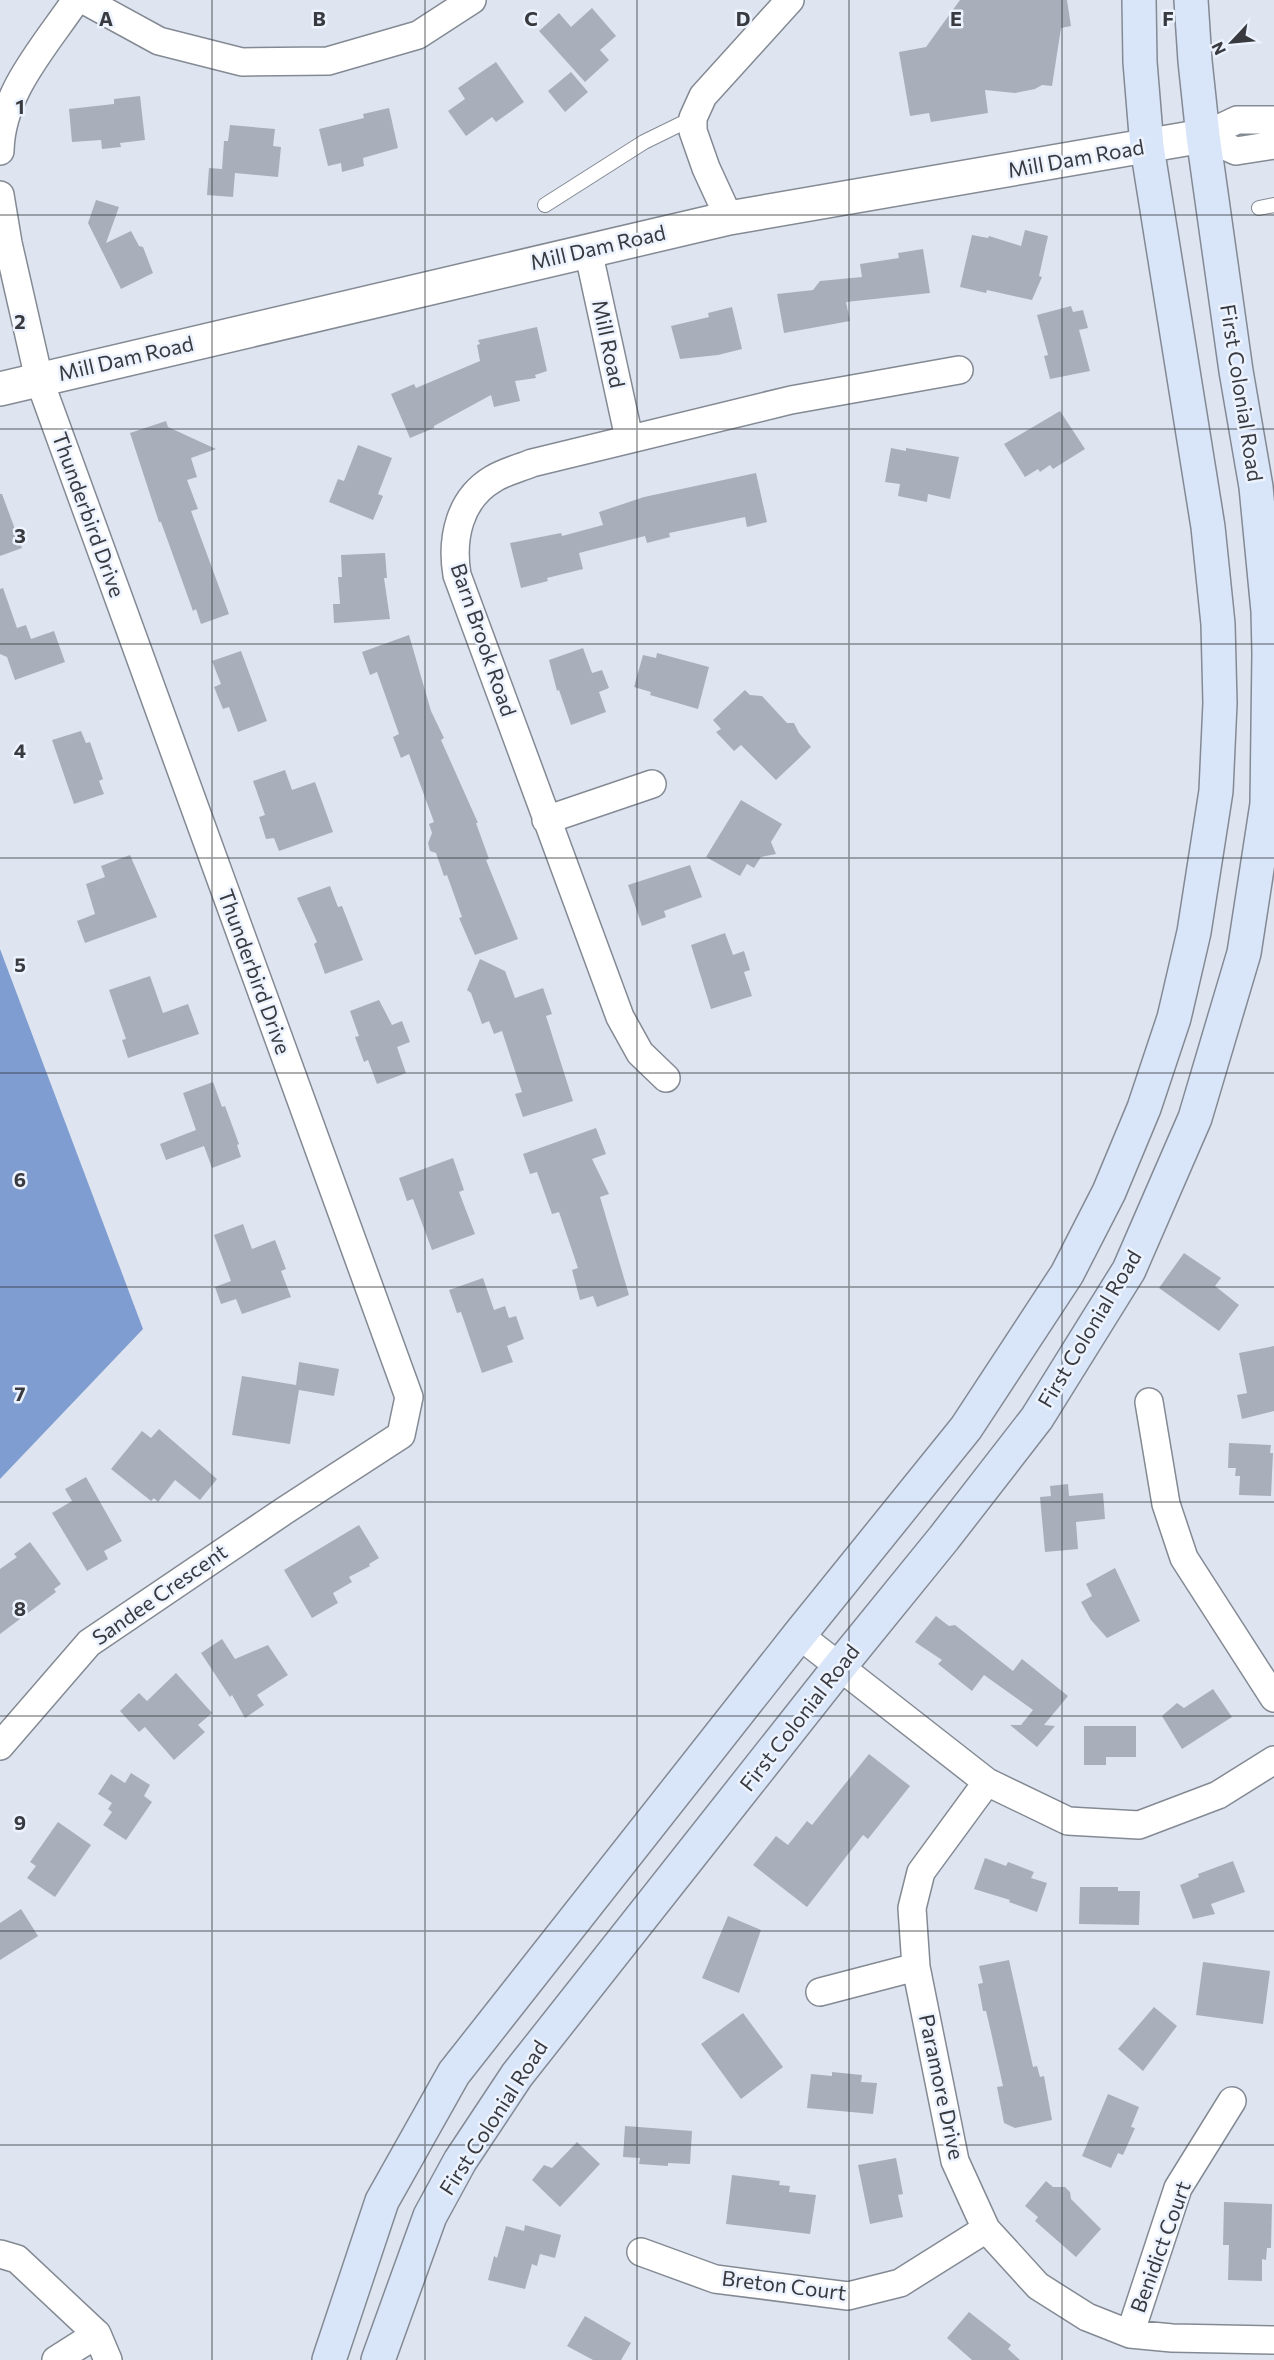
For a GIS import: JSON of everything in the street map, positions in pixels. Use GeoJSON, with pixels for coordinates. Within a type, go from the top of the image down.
{"type":"FeatureCollection","features":[{"type":"Feature","properties":{"kind":"main road"},"geometry":{"type":"LineString","coordinates":[[329,2360],[382,2201],[454,2073],[799,1635],[966,1428],[1067,1274],[1109,1192],[1144,1108],[1174,1018],[1194,933],[1216,791],[1220,703],[1218,624],[1208,527],[1147,147],[1140,62],[1139,0]]}},
{"type":"Feature","properties":{"kind":"main road","name":"First Colonial Road"},"geometry":{"type":"LineString","coordinates":[[378,2360],[430,2216],[460,2161],[517,2075],[1037,1418],[1129,1269],[1195,1118],[1244,953],[1267,804],[1272,653],[1256,487],[1236,371],[1203,136],[1191,0]]}},
{"type":"Feature","properties":{"kind":"street"},"geometry":{"type":"LineString","coordinates":[[0,151],[6,114],[16,89],[76,0]]}},
{"type":"Feature","properties":{"kind":"street"},"geometry":{"type":"LineString","coordinates":[[84,0],[159,41],[242,62],[253,62],[328,61],[418,35],[472,0]]}},
{"type":"Feature","properties":{"kind":"street"},"geometry":{"type":"LineString","coordinates":[[729,218],[706,168],[693,131],[693,118],[704,96],[790,0]]}},
{"type":"Feature","properties":{"kind":"street","name":"Mill Dam Road"},"geometry":{"type":"LineString","coordinates":[[0,389],[729,218],[1147,147],[1203,136],[1237,120],[1274,120]]}},
{"type":"Feature","properties":{"kind":"street"},"geometry":{"type":"LineString","coordinates":[[1203,136],[1236,151],[1274,145]]}},
{"type":"Feature","properties":{"kind":"street","name":"Thunderbird Drive"},"geometry":{"type":"LineString","coordinates":[[0,195],[8,243],[39,380],[409,1397],[401,1435],[284,1510]]}},
{"type":"Feature","properties":{"kind":"street","name":"Mill Road"},"geometry":{"type":"LineString","coordinates":[[588,250],[629,438]]}},
{"type":"Feature","properties":{"kind":"street","name":"Barn Brook Road"},"geometry":{"type":"LineString","coordinates":[[666,1078],[640,1053],[620,1017],[456,575],[453,553],[456,531],[466,507],[479,489],[493,479],[532,463],[791,400],[958,370]]}},
{"type":"Feature","properties":{"kind":"street"},"geometry":{"type":"LineString","coordinates":[[546,820],[652,784]]}},
{"type":"Feature","properties":{"kind":"street"},"geometry":{"type":"LineString","coordinates":[[1149,1402],[1166,1504],[1184,1558],[1274,1698]]}},
{"type":"Feature","properties":{"kind":"street","name":"Sandee Crescent"},"geometry":{"type":"LineString","coordinates":[[0,1746],[89,1643],[284,1510]]}},
{"type":"Feature","properties":{"kind":"street"},"geometry":{"type":"LineString","coordinates":[[799,1635],[987,1782],[1068,1821],[1139,1825],[1218,1795],[1274,1760]]}},
{"type":"Feature","properties":{"kind":"street","name":"Paramore Drive"},"geometry":{"type":"LineString","coordinates":[[987,1782],[921,1872],[912,1908],[916,1967],[955,2161],[986,2229],[1038,2286],[1087,2317],[1130,2334],[1172,2338],[1274,2340]]}},
{"type":"Feature","properties":{"kind":"street"},"geometry":{"type":"LineString","coordinates":[[820,1992],[916,1967]]}},
{"type":"Feature","properties":{"kind":"street","name":"Benidict Court"},"geometry":{"type":"LineString","coordinates":[[1130,2334],[1178,2188],[1232,2101]]}},
{"type":"Feature","properties":{"kind":"street","name":"Breton Court"},"geometry":{"type":"LineString","coordinates":[[641,2252],[715,2279],[848,2296],[900,2283],[986,2229]]}},
{"type":"Feature","properties":{"kind":"street"},"geometry":{"type":"LineString","coordinates":[[0,2254],[17,2259],[97,2334],[108,2360]]}},
{"type":"Feature","properties":{"kind":"street"},"geometry":{"type":"LineString","coordinates":[[56,2360],[97,2334]]}},
{"type":"Feature","properties":{"kind":"lane"},"geometry":{"type":"LineString","coordinates":[[545,205],[644,142],[693,118]]}},
{"type":"Feature","properties":{"kind":"lane"},"geometry":{"type":"LineString","coordinates":[[1259,207],[1274,205]]}},
{"type":"Feature","properties":{"kind":"water"},"geometry":{"type":"Polygon","coordinates":[[[0,949],[143,1329],[0,1479],[0,949]]]}},
{"type":"Feature","properties":{"kind":"building"},"geometry":{"type":"Polygon","coordinates":[[[960,0],[1067,0],[1071,26],[1061,28],[1052,86],[1042,85],[1035,89],[1015,93],[985,90],[988,113],[931,122],[929,113],[910,116],[899,52],[926,47],[960,0]]]}},
{"type":"Feature","properties":{"kind":"building"},"geometry":{"type":"Polygon","coordinates":[[[592,8],[616,36],[600,50],[609,60],[585,82],[539,31],[559,13],[571,27],[592,8]]]}},
{"type":"Feature","properties":{"kind":"building"},"geometry":{"type":"Polygon","coordinates":[[[496,62],[524,102],[496,122],[492,117],[466,136],[448,111],[465,99],[458,88],[496,62]]]}},
{"type":"Feature","properties":{"kind":"building"},"geometry":{"type":"Polygon","coordinates":[[[571,72],[588,92],[565,112],[548,91],[571,72]]]}},
{"type":"Feature","properties":{"kind":"building"},"geometry":{"type":"Polygon","coordinates":[[[140,96],[145,140],[120,143],[121,147],[102,149],[101,140],[72,142],[69,109],[114,104],[114,99],[140,96]]]}},
{"type":"Feature","properties":{"kind":"building"},"geometry":{"type":"Polygon","coordinates":[[[389,108],[398,148],[363,158],[364,166],[342,172],[341,163],[328,166],[319,129],[364,118],[363,114],[389,108]]]}},
{"type":"Feature","properties":{"kind":"building"},"geometry":{"type":"Polygon","coordinates":[[[230,125],[275,129],[273,146],[281,147],[278,177],[235,173],[233,197],[207,195],[209,168],[222,169],[224,141],[228,141],[230,125]]]}},
{"type":"Feature","properties":{"kind":"building"},"geometry":{"type":"Polygon","coordinates":[[[96,200],[119,207],[106,243],[131,231],[139,246],[143,247],[153,273],[121,289],[88,223],[96,200]]]}},
{"type":"Feature","properties":{"kind":"building"},"geometry":{"type":"Polygon","coordinates":[[[1025,230],[1048,236],[1039,276],[1042,277],[1032,300],[987,290],[986,293],[960,287],[972,235],[988,238],[989,236],[1021,246],[1025,230]]]}},
{"type":"Feature","properties":{"kind":"building"},"geometry":{"type":"Polygon","coordinates":[[[923,249],[930,293],[846,302],[850,321],[784,333],[777,294],[813,290],[820,281],[862,277],[860,264],[899,258],[898,253],[923,249]]]}},
{"type":"Feature","properties":{"kind":"building"},"geometry":{"type":"Polygon","coordinates":[[[1071,306],[1073,312],[1083,310],[1088,328],[1079,330],[1090,371],[1050,379],[1044,356],[1048,355],[1037,315],[1071,306]]]}},
{"type":"Feature","properties":{"kind":"building"},"geometry":{"type":"Polygon","coordinates":[[[732,307],[742,349],[718,355],[680,359],[671,326],[709,317],[708,313],[732,307]]]}},
{"type":"Feature","properties":{"kind":"building"},"geometry":{"type":"Polygon","coordinates":[[[537,327],[547,371],[535,375],[536,378],[515,381],[520,401],[494,407],[491,395],[434,428],[410,438],[391,394],[414,384],[416,388],[480,361],[478,340],[537,327]]]}},
{"type":"Feature","properties":{"kind":"building"},"geometry":{"type":"Polygon","coordinates":[[[1060,411],[1085,449],[1053,469],[1050,465],[1040,472],[1038,469],[1025,477],[1004,444],[1060,411]]]}},
{"type":"Feature","properties":{"kind":"building"},"geometry":{"type":"Polygon","coordinates":[[[166,421],[168,427],[216,449],[191,458],[197,477],[187,480],[198,509],[191,511],[229,614],[201,624],[196,609],[193,611],[161,522],[159,522],[130,433],[166,421]]]}},
{"type":"Feature","properties":{"kind":"building"},"geometry":{"type":"Polygon","coordinates":[[[358,445],[392,458],[378,494],[383,496],[373,520],[329,502],[338,479],[344,481],[358,445]]]}},
{"type":"Feature","properties":{"kind":"building"},"geometry":{"type":"Polygon","coordinates":[[[891,448],[906,451],[906,448],[959,457],[950,499],[928,494],[927,502],[898,496],[900,484],[885,482],[891,448]]]}},
{"type":"Feature","properties":{"kind":"building"},"geometry":{"type":"Polygon","coordinates":[[[756,473],[767,522],[747,527],[745,517],[669,533],[670,537],[647,543],[645,536],[579,553],[583,569],[547,578],[548,581],[521,588],[510,543],[561,533],[562,536],[603,525],[599,512],[644,497],[756,473]]]}},
{"type":"Feature","properties":{"kind":"building"},"geometry":{"type":"Polygon","coordinates":[[[0,494],[2,494],[22,548],[0,556],[0,494]]]}},
{"type":"Feature","properties":{"kind":"building"},"geometry":{"type":"Polygon","coordinates":[[[385,553],[387,578],[384,578],[390,619],[334,623],[333,604],[340,604],[338,577],[342,577],[341,555],[385,553]]]}},
{"type":"Feature","properties":{"kind":"building"},"geometry":{"type":"Polygon","coordinates":[[[3,588],[17,628],[26,625],[31,639],[54,631],[65,662],[15,680],[7,657],[0,654],[0,589],[3,588]]]}},
{"type":"Feature","properties":{"kind":"building"},"geometry":{"type":"Polygon","coordinates":[[[409,635],[431,711],[444,738],[441,740],[478,823],[476,823],[489,859],[486,860],[518,939],[475,955],[459,918],[462,917],[447,875],[444,876],[436,853],[430,851],[428,843],[432,833],[429,824],[434,822],[409,754],[401,758],[393,737],[399,734],[377,672],[370,675],[362,652],[409,635]]]}},
{"type":"Feature","properties":{"kind":"building"},"geometry":{"type":"Polygon","coordinates":[[[583,648],[592,673],[602,670],[609,688],[599,692],[606,712],[571,725],[559,690],[557,691],[549,660],[583,648]]]}},
{"type":"Feature","properties":{"kind":"building"},"geometry":{"type":"Polygon","coordinates":[[[241,651],[267,721],[238,732],[229,707],[223,709],[214,687],[221,684],[212,661],[241,651]]]}},
{"type":"Feature","properties":{"kind":"building"},"geometry":{"type":"Polygon","coordinates":[[[657,653],[709,667],[698,709],[650,695],[651,692],[634,687],[643,655],[656,658],[657,653]]]}},
{"type":"Feature","properties":{"kind":"building"},"geometry":{"type":"Polygon","coordinates":[[[745,690],[750,695],[762,696],[787,723],[794,723],[811,747],[776,780],[741,745],[734,751],[716,732],[721,729],[713,720],[745,690]]]}},
{"type":"Feature","properties":{"kind":"building"},"geometry":{"type":"Polygon","coordinates":[[[81,731],[86,743],[90,742],[103,779],[99,781],[104,794],[74,804],[52,740],[81,731]]]}},
{"type":"Feature","properties":{"kind":"building"},"geometry":{"type":"Polygon","coordinates":[[[285,770],[292,790],[315,782],[333,832],[279,851],[274,838],[266,839],[259,817],[265,815],[253,781],[285,770]]]}},
{"type":"Feature","properties":{"kind":"building"},"geometry":{"type":"Polygon","coordinates":[[[741,800],[782,824],[771,842],[776,854],[761,857],[754,868],[747,864],[740,876],[706,857],[741,800]]]}},
{"type":"Feature","properties":{"kind":"building"},"geometry":{"type":"Polygon","coordinates":[[[130,855],[157,917],[85,943],[77,921],[95,914],[86,884],[105,877],[101,866],[130,855]]]}},
{"type":"Feature","properties":{"kind":"building"},"geometry":{"type":"Polygon","coordinates":[[[690,865],[702,897],[664,911],[666,917],[642,926],[628,885],[690,865]]]}},
{"type":"Feature","properties":{"kind":"building"},"geometry":{"type":"Polygon","coordinates":[[[330,886],[338,907],[342,906],[363,960],[325,974],[314,944],[317,942],[297,898],[330,886]]]}},
{"type":"Feature","properties":{"kind":"building"},"geometry":{"type":"Polygon","coordinates":[[[725,933],[733,955],[744,951],[750,970],[744,972],[752,996],[711,1009],[691,945],[725,933]]]}},
{"type":"Feature","properties":{"kind":"building"},"geometry":{"type":"Polygon","coordinates":[[[480,959],[505,971],[515,998],[543,988],[552,1014],[546,1016],[573,1101],[523,1117],[515,1094],[522,1092],[502,1031],[494,1034],[489,1021],[482,1024],[471,993],[467,990],[480,959]]]}},
{"type":"Feature","properties":{"kind":"building"},"geometry":{"type":"Polygon","coordinates":[[[150,976],[163,1013],[188,1004],[199,1034],[128,1058],[122,1040],[126,1039],[109,990],[150,976]]]}},
{"type":"Feature","properties":{"kind":"building"},"geometry":{"type":"Polygon","coordinates":[[[379,1000],[392,1025],[402,1021],[410,1042],[397,1047],[406,1073],[377,1084],[368,1060],[364,1062],[355,1037],[359,1036],[350,1011],[379,1000]]]}},
{"type":"Feature","properties":{"kind":"building"},"geometry":{"type":"Polygon","coordinates":[[[213,1082],[222,1107],[225,1106],[239,1144],[237,1145],[241,1157],[212,1168],[204,1146],[166,1160],[160,1144],[196,1130],[183,1093],[213,1082]]]}},
{"type":"Feature","properties":{"kind":"building"},"geometry":{"type":"Polygon","coordinates":[[[596,1128],[606,1154],[592,1159],[609,1194],[600,1197],[629,1295],[597,1307],[593,1296],[580,1300],[572,1270],[578,1268],[559,1212],[552,1214],[537,1172],[530,1174],[523,1154],[596,1128]]]}},
{"type":"Feature","properties":{"kind":"building"},"geometry":{"type":"Polygon","coordinates":[[[453,1158],[464,1190],[459,1192],[475,1234],[432,1250],[413,1199],[407,1201],[399,1178],[453,1158]]]}},
{"type":"Feature","properties":{"kind":"building"},"geometry":{"type":"Polygon","coordinates":[[[243,1224],[252,1249],[275,1240],[286,1269],[281,1271],[291,1297],[242,1314],[236,1299],[221,1304],[215,1287],[231,1281],[214,1235],[243,1224]]]}},
{"type":"Feature","properties":{"kind":"building"},"geometry":{"type":"Polygon","coordinates":[[[1184,1253],[1221,1278],[1215,1286],[1239,1305],[1219,1331],[1159,1288],[1184,1253]]]}},
{"type":"Feature","properties":{"kind":"building"},"geometry":{"type":"Polygon","coordinates":[[[483,1278],[494,1310],[505,1306],[509,1318],[516,1316],[524,1339],[507,1346],[513,1362],[482,1373],[461,1312],[457,1313],[449,1290],[483,1278]]]}},
{"type":"Feature","properties":{"kind":"building"},"geometry":{"type":"Polygon","coordinates":[[[1274,1346],[1274,1411],[1242,1419],[1237,1395],[1247,1393],[1239,1353],[1274,1346]]]}},
{"type":"Feature","properties":{"kind":"building"},"geometry":{"type":"Polygon","coordinates":[[[299,1362],[339,1369],[334,1396],[299,1390],[290,1444],[232,1435],[242,1376],[296,1385],[299,1362]]]}},
{"type":"Feature","properties":{"kind":"building"},"geometry":{"type":"Polygon","coordinates":[[[159,1429],[217,1479],[200,1500],[175,1480],[158,1502],[154,1498],[151,1501],[111,1469],[142,1431],[151,1438],[159,1429]]]}},
{"type":"Feature","properties":{"kind":"building"},"geometry":{"type":"Polygon","coordinates":[[[1229,1443],[1271,1445],[1270,1453],[1273,1453],[1271,1496],[1239,1495],[1240,1476],[1235,1476],[1236,1468],[1228,1468],[1229,1443]]]}},
{"type":"Feature","properties":{"kind":"building"},"geometry":{"type":"Polygon","coordinates":[[[86,1477],[122,1541],[104,1551],[108,1559],[87,1571],[52,1513],[72,1501],[65,1489],[86,1477]]]}},
{"type":"Feature","properties":{"kind":"building"},"geometry":{"type":"Polygon","coordinates":[[[1068,1484],[1069,1496],[1103,1493],[1105,1519],[1076,1522],[1078,1549],[1045,1552],[1040,1497],[1051,1496],[1050,1486],[1068,1484]]]}},
{"type":"Feature","properties":{"kind":"building"},"geometry":{"type":"Polygon","coordinates":[[[359,1525],[379,1558],[369,1564],[370,1566],[349,1577],[352,1582],[333,1593],[338,1603],[312,1618],[284,1570],[359,1525]]]}},
{"type":"Feature","properties":{"kind":"building"},"geometry":{"type":"Polygon","coordinates":[[[30,1542],[61,1584],[54,1589],[56,1592],[0,1634],[0,1569],[17,1557],[14,1554],[30,1542]]]}},
{"type":"Feature","properties":{"kind":"building"},"geometry":{"type":"Polygon","coordinates":[[[1115,1568],[1140,1621],[1107,1638],[1091,1620],[1081,1602],[1092,1596],[1086,1584],[1115,1568]]]}},
{"type":"Feature","properties":{"kind":"building"},"geometry":{"type":"Polygon","coordinates":[[[936,1616],[949,1626],[955,1625],[1013,1671],[1022,1659],[1068,1696],[1044,1725],[1055,1726],[1037,1747],[1010,1725],[1021,1725],[1033,1710],[984,1675],[972,1691],[938,1664],[942,1660],[915,1642],[936,1616]]]}},
{"type":"Feature","properties":{"kind":"building"},"geometry":{"type":"Polygon","coordinates":[[[222,1639],[235,1659],[268,1645],[288,1675],[257,1695],[264,1705],[245,1718],[232,1695],[230,1697],[201,1653],[222,1639]]]}},
{"type":"Feature","properties":{"kind":"building"},"geometry":{"type":"Polygon","coordinates":[[[176,1673],[212,1713],[198,1725],[205,1732],[174,1760],[145,1727],[139,1732],[120,1711],[139,1693],[147,1701],[176,1673]]]}},
{"type":"Feature","properties":{"kind":"building"},"geometry":{"type":"Polygon","coordinates":[[[1213,1689],[1232,1717],[1182,1749],[1162,1716],[1177,1703],[1184,1708],[1213,1689]]]}},
{"type":"Feature","properties":{"kind":"building"},"geometry":{"type":"Polygon","coordinates":[[[1084,1726],[1136,1726],[1136,1757],[1106,1757],[1106,1765],[1084,1765],[1084,1726]]]}},
{"type":"Feature","properties":{"kind":"building"},"geometry":{"type":"Polygon","coordinates":[[[869,1754],[910,1786],[868,1839],[863,1835],[807,1907],[753,1865],[776,1836],[788,1845],[807,1821],[812,1825],[869,1754]]]}},
{"type":"Feature","properties":{"kind":"building"},"geometry":{"type":"Polygon","coordinates":[[[131,1773],[150,1785],[144,1796],[152,1802],[126,1840],[103,1825],[112,1812],[108,1809],[112,1803],[98,1794],[111,1774],[125,1783],[131,1773]]]}},
{"type":"Feature","properties":{"kind":"building"},"geometry":{"type":"Polygon","coordinates":[[[58,1822],[91,1845],[55,1897],[27,1878],[36,1866],[30,1862],[58,1822]]]}},
{"type":"Feature","properties":{"kind":"building"},"geometry":{"type":"Polygon","coordinates":[[[985,1858],[1006,1866],[1008,1862],[1034,1872],[1031,1878],[1047,1883],[1037,1912],[1009,1902],[1010,1900],[974,1889],[985,1858]]]}},
{"type":"Feature","properties":{"kind":"building"},"geometry":{"type":"Polygon","coordinates":[[[1233,1861],[1245,1892],[1211,1904],[1215,1914],[1193,1919],[1180,1885],[1199,1877],[1198,1874],[1233,1861]]]}},
{"type":"Feature","properties":{"kind":"building"},"geometry":{"type":"Polygon","coordinates":[[[1080,1887],[1118,1887],[1118,1891],[1140,1891],[1139,1925],[1079,1924],[1080,1887]]]}},
{"type":"Feature","properties":{"kind":"building"},"geometry":{"type":"Polygon","coordinates":[[[21,1909],[38,1936],[0,1960],[0,1923],[21,1909]]]}},
{"type":"Feature","properties":{"kind":"building"},"geometry":{"type":"Polygon","coordinates":[[[728,1916],[761,1930],[739,1993],[702,1978],[728,1916]]]}},
{"type":"Feature","properties":{"kind":"building"},"geometry":{"type":"Polygon","coordinates":[[[1009,1960],[1033,2067],[1037,2066],[1040,2077],[1044,2076],[1052,2120],[1015,2128],[1004,2123],[997,2087],[1003,2086],[978,1984],[983,1983],[979,1966],[1009,1960]]]}},
{"type":"Feature","properties":{"kind":"building"},"geometry":{"type":"Polygon","coordinates":[[[1203,1962],[1270,1971],[1263,2024],[1196,2015],[1203,1962]]]}},
{"type":"Feature","properties":{"kind":"building"},"geometry":{"type":"Polygon","coordinates":[[[1154,2007],[1177,2026],[1143,2071],[1118,2049],[1154,2007]]]}},
{"type":"Feature","properties":{"kind":"building"},"geometry":{"type":"Polygon","coordinates":[[[743,2013],[783,2067],[741,2099],[701,2044],[743,2013]]]}},
{"type":"Feature","properties":{"kind":"building"},"geometry":{"type":"Polygon","coordinates":[[[832,2072],[862,2075],[861,2082],[877,2083],[873,2114],[807,2108],[811,2074],[832,2076],[832,2072]]]}},
{"type":"Feature","properties":{"kind":"building"},"geometry":{"type":"Polygon","coordinates":[[[1108,2094],[1139,2107],[1131,2127],[1135,2128],[1123,2155],[1118,2153],[1111,2168],[1082,2156],[1108,2094]]]}},
{"type":"Feature","properties":{"kind":"building"},"geometry":{"type":"Polygon","coordinates":[[[625,2126],[692,2131],[690,2164],[668,2163],[668,2166],[639,2164],[640,2158],[623,2157],[625,2126]]]}},
{"type":"Feature","properties":{"kind":"building"},"geometry":{"type":"Polygon","coordinates":[[[577,2142],[600,2164],[560,2207],[532,2180],[544,2165],[552,2168],[577,2142]]]}},
{"type":"Feature","properties":{"kind":"building"},"geometry":{"type":"Polygon","coordinates":[[[896,2158],[903,2194],[898,2195],[903,2217],[870,2224],[858,2165],[896,2158]]]}},
{"type":"Feature","properties":{"kind":"building"},"geometry":{"type":"Polygon","coordinates":[[[732,2175],[780,2181],[779,2185],[790,2186],[789,2192],[816,2195],[810,2234],[726,2224],[732,2175]]]}},
{"type":"Feature","properties":{"kind":"building"},"geometry":{"type":"Polygon","coordinates":[[[1046,2181],[1053,2187],[1065,2187],[1070,2192],[1071,2199],[1101,2229],[1076,2257],[1035,2221],[1038,2217],[1025,2206],[1046,2181]]]}},
{"type":"Feature","properties":{"kind":"building"},"geometry":{"type":"Polygon","coordinates":[[[1224,2202],[1272,2204],[1271,2248],[1267,2248],[1266,2260],[1262,2259],[1262,2281],[1228,2280],[1229,2245],[1223,2245],[1224,2202]]]}},
{"type":"Feature","properties":{"kind":"building"},"geometry":{"type":"Polygon","coordinates":[[[525,2225],[561,2235],[555,2258],[540,2254],[537,2266],[532,2264],[525,2289],[488,2280],[494,2256],[497,2258],[506,2226],[524,2231],[525,2225]]]}},
{"type":"Feature","properties":{"kind":"building"},"geometry":{"type":"Polygon","coordinates":[[[969,2312],[1011,2345],[1008,2349],[1020,2360],[972,2360],[947,2338],[969,2312]]]}},
{"type":"Feature","properties":{"kind":"building"},"geometry":{"type":"Polygon","coordinates":[[[585,2316],[631,2343],[621,2360],[593,2360],[567,2346],[585,2316]]]}}]}
